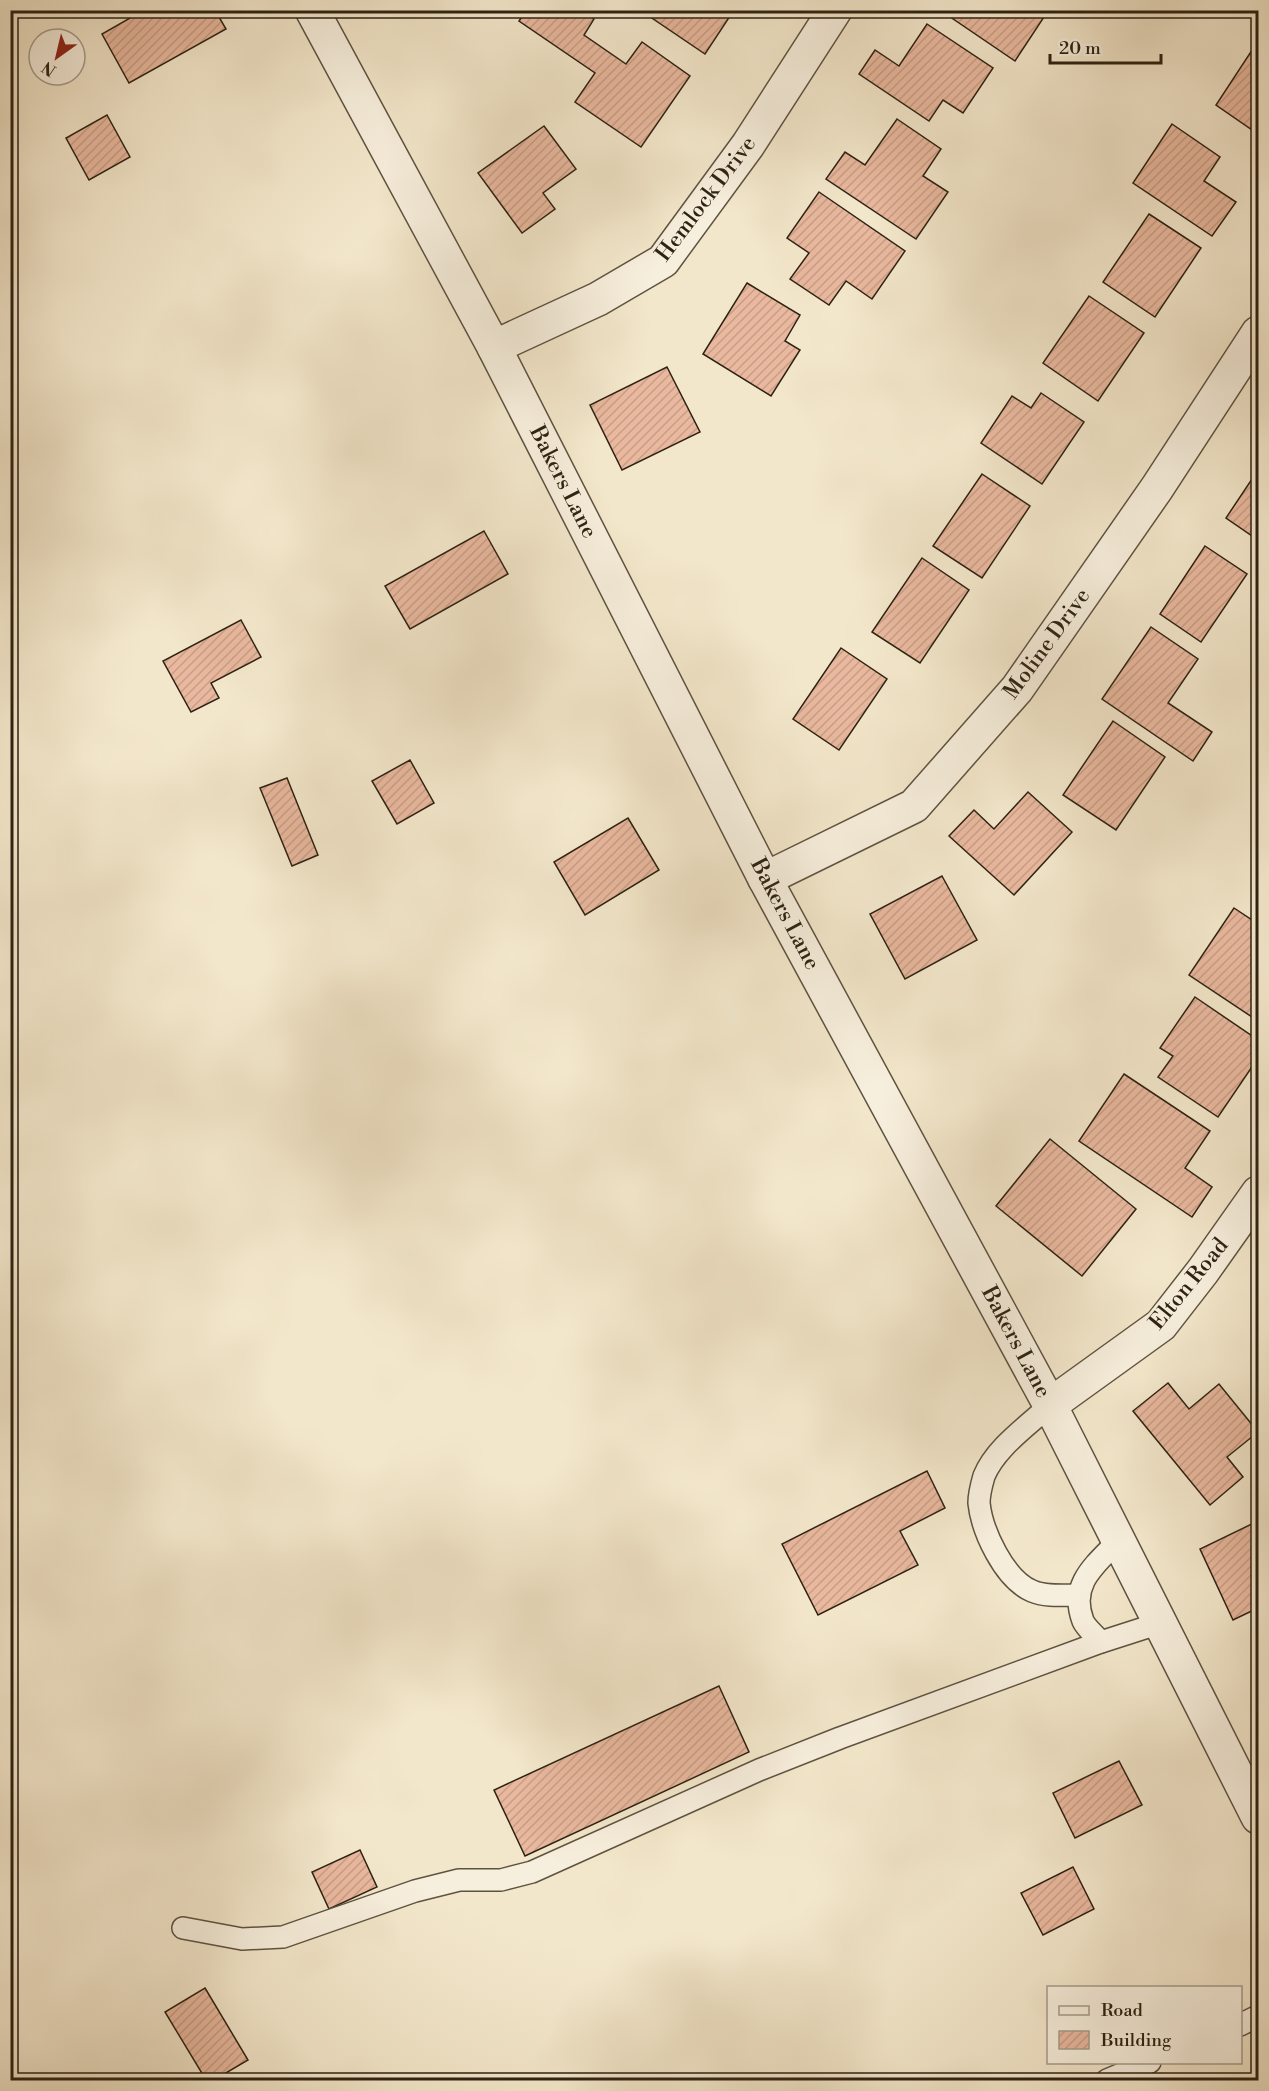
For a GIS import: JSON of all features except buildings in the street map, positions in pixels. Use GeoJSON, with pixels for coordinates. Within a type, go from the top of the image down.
{"type":"FeatureCollection","features":[{"type":"Feature","properties":{"kind":"street","name":"Bakers Lane"},"geometry":{"type":"LineString","coordinates":[[312,10],[494,347],[765,879],[1050,1405],[1258,1817]]}},
{"type":"Feature","properties":{"kind":"street","name":"Hemlock Drive"},"geometry":{"type":"LineString","coordinates":[[494,347],[598,299],[663,261],[748,145],[835,10]]}},
{"type":"Feature","properties":{"kind":"street","name":"Moline Drive"},"geometry":{"type":"LineString","coordinates":[[765,879],[914,806],[1017,689],[1157,488],[1258,333]]}},
{"type":"Feature","properties":{"kind":"street","name":"Elton Road"},"geometry":{"type":"LineString","coordinates":[[1050,1405],[1161,1324],[1203,1271],[1258,1193]]}},
{"type":"Feature","properties":{"kind":"lane"},"geometry":{"type":"LineString","coordinates":[[1050,1405],[1001,1450],[984,1476],[979,1501],[988,1538],[1011,1575],[1031,1590],[1051,1595],[1078,1595]]}},
{"type":"Feature","properties":{"kind":"lane"},"geometry":{"type":"LineString","coordinates":[[1101,1642],[1084,1622],[1078,1595],[1088,1571],[1118,1541]]}},
{"type":"Feature","properties":{"kind":"lane"},"geometry":{"type":"LineString","coordinates":[[183,1928],[242,1939],[283,1937],[414,1892],[459,1880],[501,1880],[532,1872],[759,1770],[1101,1642],[1160,1623]]}},
{"type":"Feature","properties":{"kind":"lane"},"geometry":{"type":"LineString","coordinates":[[1242,2024],[1258,2016]]}},
{"type":"Feature","properties":{"kind":"lane"},"geometry":{"type":"LineString","coordinates":[[1107,2080],[1145,2064]]}}]}
